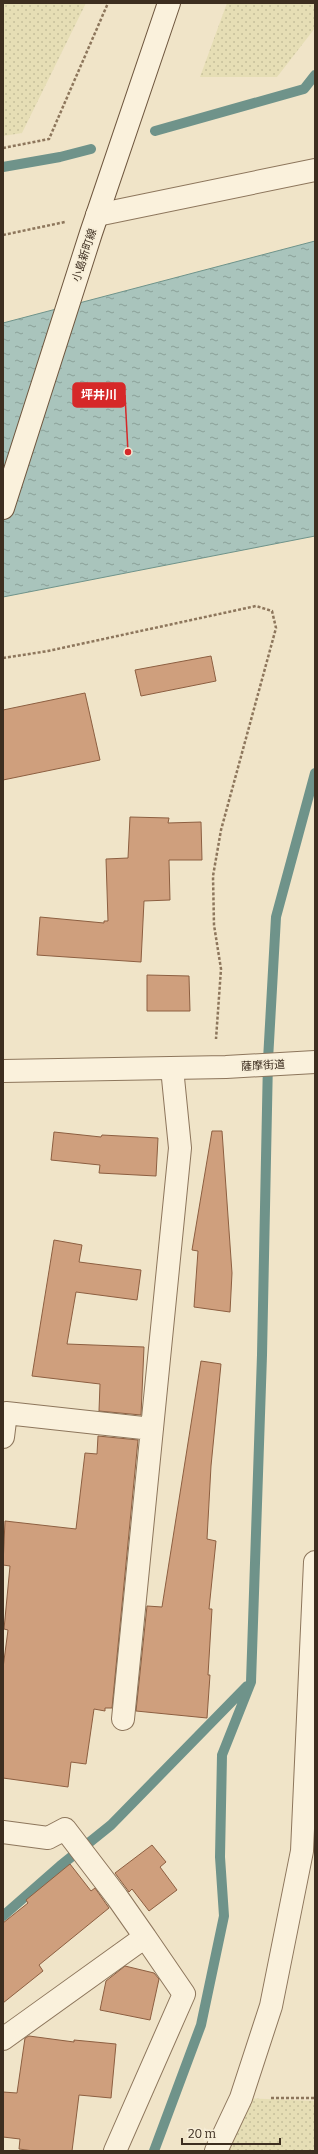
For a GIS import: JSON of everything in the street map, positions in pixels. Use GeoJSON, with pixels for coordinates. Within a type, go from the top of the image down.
{"type":"FeatureCollection","features":[{"type":"Feature","properties":{"kind":"street","name":"小島新町線"},"geometry":{"type":"LineString","coordinates":[[3,508],[94,224],[169,3]]}},
{"type":"Feature","properties":{"kind":"street"},"geometry":{"type":"LineString","coordinates":[[94,224],[315,170]]}},
{"type":"Feature","properties":{"kind":"street","name":"薩摩街道"},"geometry":{"type":"LineString","coordinates":[[3,1071],[219,1067],[315,1062]]}},
{"type":"Feature","properties":{"kind":"street"},"geometry":{"type":"LineString","coordinates":[[123,1719],[180,1148],[172,1068]]}},
{"type":"Feature","properties":{"kind":"street"},"geometry":{"type":"LineString","coordinates":[[3,1437],[4,1413],[152,1429]]}},
{"type":"Feature","properties":{"kind":"street"},"geometry":{"type":"LineString","coordinates":[[216,2151],[241,2098],[271,2006],[302,1852],[315,1562]]}},
{"type":"Feature","properties":{"kind":"street"},"geometry":{"type":"LineString","coordinates":[[3,1832],[48,1838],[65,1829],[117,1897],[184,1994],[115,2151]]}},
{"type":"Feature","properties":{"kind":"street"},"geometry":{"type":"LineString","coordinates":[[3,2039],[145,1937]]}},
{"type":"Feature","properties":{"kind":"path"},"geometry":{"type":"LineString","coordinates":[[3,148],[48,139],[108,3]]}},
{"type":"Feature","properties":{"kind":"path"},"geometry":{"type":"LineString","coordinates":[[3,235],[94,224]]}},
{"type":"Feature","properties":{"kind":"path"},"geometry":{"type":"LineString","coordinates":[[3,658],[48,651],[256,606],[272,611],[276,628],[221,830],[213,876],[214,925],[221,969],[217,1038],[219,1067]]}},
{"type":"Feature","properties":{"kind":"path"},"geometry":{"type":"LineString","coordinates":[[241,2098],[315,2098]]}},
{"type":"Feature","properties":{"kind":"shaded area"},"geometry":{"type":"Polygon","coordinates":[[[3,3],[86,3],[22,133],[3,136],[3,3]]]}},
{"type":"Feature","properties":{"kind":"shaded area"},"geometry":{"type":"Polygon","coordinates":[[[227,3],[315,3],[315,28],[277,77],[200,77],[227,3]]]}},
{"type":"Feature","properties":{"kind":"shaded area"},"geometry":{"type":"Polygon","coordinates":[[[241,2098],[315,2101],[315,2151],[220,2151],[241,2098]]]}},
{"type":"Feature","properties":{"kind":"water"},"geometry":{"type":"Polygon","coordinates":[[[315,241],[315,536],[3,597],[3,323],[315,241]]]}},
{"type":"Feature","properties":{"kind":"building"},"geometry":{"type":"Polygon","coordinates":[[[211,656],[216,681],[141,696],[135,670],[211,656]]]}},
{"type":"Feature","properties":{"kind":"building"},"geometry":{"type":"Polygon","coordinates":[[[85,693],[100,760],[3,780],[3,710],[85,693]]]}},
{"type":"Feature","properties":{"kind":"building"},"geometry":{"type":"Polygon","coordinates":[[[130,817],[169,818],[168,823],[201,822],[202,860],[169,860],[170,900],[144,901],[141,962],[37,955],[40,917],[104,923],[104,921],[108,921],[106,859],[128,858],[130,817]]]}},
{"type":"Feature","properties":{"kind":"building"},"geometry":{"type":"Polygon","coordinates":[[[147,975],[189,976],[190,1011],[147,1011],[147,975]]]}},
{"type":"Feature","properties":{"kind":"building"},"geometry":{"type":"Polygon","coordinates":[[[212,1131],[222,1131],[232,1273],[230,1312],[194,1307],[198,1251],[192,1250],[212,1131]]]}},
{"type":"Feature","properties":{"kind":"building"},"geometry":{"type":"Polygon","coordinates":[[[54,1132],[101,1137],[102,1135],[158,1138],[156,1176],[99,1173],[100,1165],[51,1160],[54,1132]]]}},
{"type":"Feature","properties":{"kind":"building"},"geometry":{"type":"Polygon","coordinates":[[[54,1240],[82,1245],[79,1262],[141,1270],[137,1300],[76,1292],[67,1344],[144,1347],[141,1415],[99,1411],[100,1384],[32,1376],[54,1240]]]}},
{"type":"Feature","properties":{"kind":"building"},"geometry":{"type":"Polygon","coordinates":[[[201,1361],[221,1364],[211,1466],[207,1539],[216,1541],[209,1609],[212,1609],[207,1718],[136,1711],[147,1606],[162,1607],[201,1361]]]}},
{"type":"Feature","properties":{"kind":"building"},"geometry":{"type":"Polygon","coordinates":[[[98,1436],[138,1440],[112,1708],[105,1708],[105,1711],[94,1709],[86,1764],[71,1762],[68,1787],[3,1778],[3,1668],[8,1630],[4,1629],[10,1566],[3,1565],[5,1521],[76,1529],[85,1453],[97,1454],[98,1436]]]}},
{"type":"Feature","properties":{"kind":"building"},"geometry":{"type":"Polygon","coordinates":[[[152,1845],[166,1862],[160,1867],[177,1890],[149,1911],[132,1889],[129,1892],[115,1873],[152,1845]]]}},
{"type":"Feature","properties":{"kind":"building"},"geometry":{"type":"Polygon","coordinates":[[[70,1864],[91,1891],[95,1888],[109,1908],[39,1965],[43,1971],[3,2003],[3,1923],[28,1903],[26,1900],[70,1864]]]}},
{"type":"Feature","properties":{"kind":"building"},"geometry":{"type":"Polygon","coordinates":[[[125,1966],[154,1973],[159,1979],[150,2020],[100,2010],[106,1981],[125,1966]]]}},
{"type":"Feature","properties":{"kind":"building"},"geometry":{"type":"Polygon","coordinates":[[[29,2036],[74,2042],[74,2040],[116,2044],[111,2098],[79,2095],[72,2151],[34,2151],[19,2149],[20,2139],[3,2137],[3,2092],[17,2093],[25,2038],[29,2036]]]}},
{"type":"Feature","properties":{"kind":"waterway"},"geometry":{"type":"LineString","coordinates":[[155,131],[304,89],[315,75]]}},
{"type":"Feature","properties":{"kind":"waterway"},"geometry":{"type":"LineString","coordinates":[[3,167],[60,157],[91,149]]}},
{"type":"Feature","properties":{"kind":"waterway"},"geometry":{"type":"LineString","coordinates":[[154,2151],[201,2025],[224,1916],[220,1857],[222,1755],[251,1682],[262,1355],[268,1060],[276,917],[315,773]]}},
{"type":"Feature","properties":{"kind":"waterway"},"geometry":{"type":"LineString","coordinates":[[3,1916],[60,1866],[111,1825],[247,1686]]}},
{"type":"Feature","properties":{"kind":"place","name":"坪井川"},"geometry":{"type":"Point","coordinates":[128,452]}}]}
